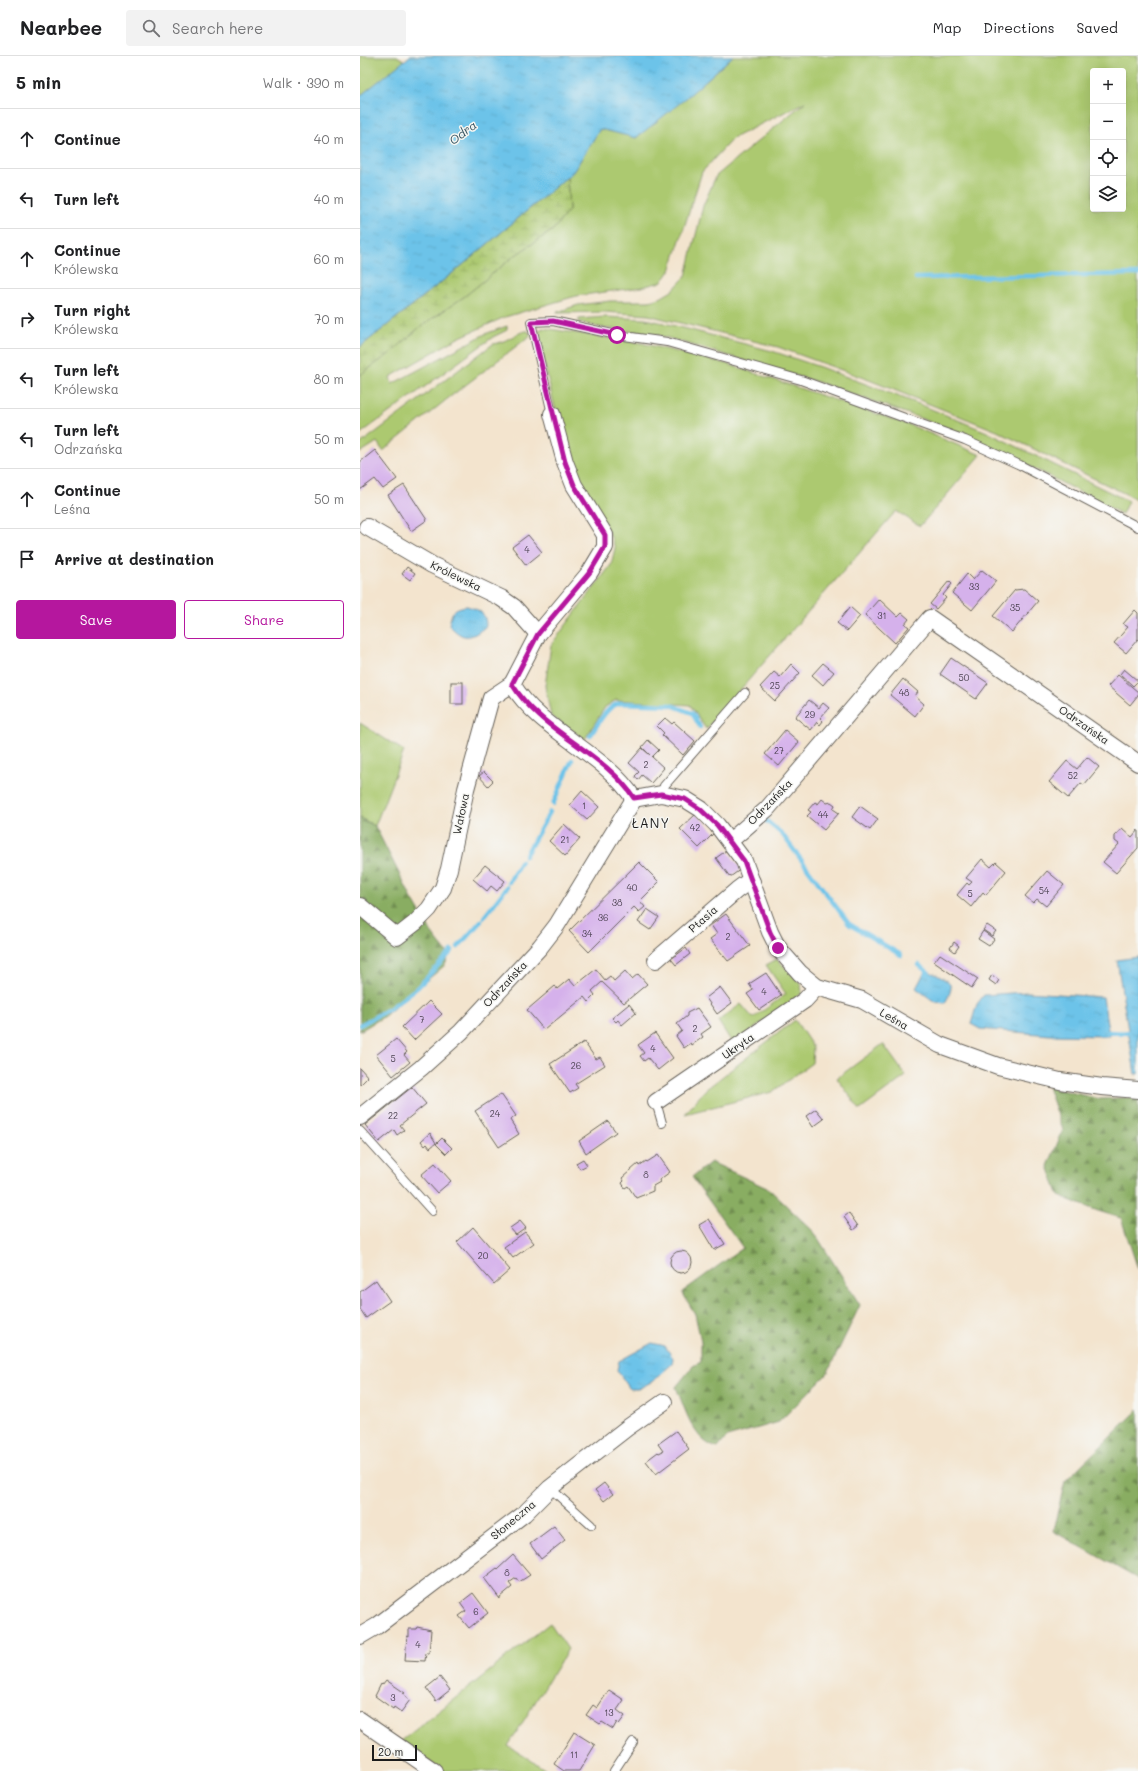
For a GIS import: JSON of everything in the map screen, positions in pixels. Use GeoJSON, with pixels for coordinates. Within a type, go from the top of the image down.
{"type":"FeatureCollection","features":[{"type":"Feature","properties":{"kind":"street"},"geometry":{"type":"LineString","coordinates":[[552,414],[567,468],[574,485],[605,535],[605,547],[590,572],[538,634],[512,684],[518,694],[536,714],[610,771],[625,785],[634,798],[661,794],[685,799],[717,825],[730,841]]}},
{"type":"Feature","properties":{"kind":"street","name":"Królewska"},"geometry":{"type":"LineString","coordinates":[[367,527],[432,565],[501,598],[519,612],[538,634]]}},
{"type":"Feature","properties":{"kind":"street","name":"Odrzańska"},"geometry":{"type":"LineString","coordinates":[[730,841],[767,808],[930,618],[1138,763]]}},
{"type":"Feature","properties":{"kind":"street","name":"Wałowa"},"geometry":{"type":"LineString","coordinates":[[360,906],[397,937],[416,923],[429,909],[443,888],[449,869],[466,789],[492,698],[512,684]]}},
{"type":"Feature","properties":{"kind":"street","name":"Odrzańska"},"geometry":{"type":"LineString","coordinates":[[360,1117],[421,1068],[461,1032],[540,947],[557,925],[634,798]]}},
{"type":"Feature","properties":{"kind":"street","name":"Leśna"},"geometry":{"type":"LineString","coordinates":[[730,841],[744,861],[770,932],[778,948],[800,973],[817,987],[862,1000],[940,1045],[998,1066],[1060,1081],[1138,1090]]}},
{"type":"Feature","properties":{"kind":"street","name":"Ptasia"},"geometry":{"type":"LineString","coordinates":[[656,960],[737,890],[745,884],[752,882]]}},
{"type":"Feature","properties":{"kind":"street","name":"Ukryta"},"geometry":{"type":"LineString","coordinates":[[656,1102],[805,1000],[817,987]]}},
{"type":"Feature","properties":{"kind":"street","name":"Słoneczna"},"geometry":{"type":"LineString","coordinates":[[360,1636],[377,1626],[524,1514],[550,1488],[627,1428],[664,1402]]}},
{"type":"Feature","properties":{"kind":"street"},"geometry":{"type":"LineString","coordinates":[[360,1720],[434,1771]]}},
{"type":"Feature","properties":{"kind":"lane"},"geometry":{"type":"LineString","coordinates":[[552,414],[531,322],[553,321],[617,335],[667,342],[801,380],[965,440],[1020,465],[1138,527]]}},
{"type":"Feature","properties":{"kind":"lane"},"geometry":{"type":"LineString","coordinates":[[661,794],[664,786],[745,694]]}},
{"type":"Feature","properties":{"kind":"lane"},"geometry":{"type":"LineString","coordinates":[[656,1102],[662,1123]]}},
{"type":"Feature","properties":{"kind":"lane"},"geometry":{"type":"LineString","coordinates":[[360,1130],[432,1211]]}},
{"type":"Feature","properties":{"kind":"lane"},"geometry":{"type":"LineString","coordinates":[[550,1488],[591,1525]]}},
{"type":"Feature","properties":{"kind":"lane"},"geometry":{"type":"LineString","coordinates":[[614,1771],[633,1742]]}},
{"type":"Feature","properties":{"kind":"green space"},"geometry":{"type":"Polygon","coordinates":[[[360,56],[397,56],[405,61],[360,96],[360,56]]]}},
{"type":"Feature","properties":{"kind":"green space"},"geometry":{"type":"Polygon","coordinates":[[[733,56],[1138,56],[1138,500],[997,431],[869,380],[778,347],[648,315],[604,312],[557,313],[578,305],[610,301],[649,301],[660,298],[672,291],[686,276],[703,206],[716,176],[805,102],[733,138],[702,172],[670,271],[661,282],[642,287],[576,296],[505,317],[458,338],[390,377],[392,384],[485,334],[507,326],[507,330],[493,337],[360,434],[360,375],[392,352],[420,327],[465,296],[514,256],[553,230],[569,210],[567,177],[573,172],[600,129],[685,99],[733,56]]]}},
{"type":"Feature","properties":{"kind":"green space"},"geometry":{"type":"Polygon","coordinates":[[[567,177],[569,210],[553,230],[514,256],[465,296],[420,327],[392,352],[360,375],[360,347],[465,263],[567,177]]]}},
{"type":"Feature","properties":{"kind":"green space"},"geometry":{"type":"Polygon","coordinates":[[[605,317],[645,319],[664,323],[772,351],[820,367],[919,404],[987,432],[1128,501],[1122,514],[985,444],[920,418],[821,383],[658,335],[598,327],[579,322],[579,319],[605,317]]]}},
{"type":"Feature","properties":{"kind":"green space"},"geometry":{"type":"Polygon","coordinates":[[[543,328],[641,343],[727,364],[910,425],[981,455],[920,526],[896,511],[706,729],[690,705],[616,700],[605,707],[585,739],[551,716],[545,686],[551,645],[611,565],[615,548],[610,535],[578,483],[557,416],[538,338],[539,330],[543,328]]]}},
{"type":"Feature","properties":{"kind":"green space"},"geometry":{"type":"Polygon","coordinates":[[[528,331],[531,335],[446,400],[383,451],[377,442],[360,453],[360,444],[493,344],[502,342],[528,331]]]}},
{"type":"Feature","properties":{"kind":"green space"},"geometry":{"type":"Polygon","coordinates":[[[360,723],[404,751],[375,826],[360,818],[360,723]]]}},
{"type":"Feature","properties":{"kind":"green space"},"geometry":{"type":"Polygon","coordinates":[[[360,818],[375,826],[412,899],[435,938],[449,955],[445,965],[383,1017],[360,1031],[360,818]]]}},
{"type":"Feature","properties":{"kind":"green space"},"geometry":{"type":"Polygon","coordinates":[[[777,959],[801,984],[802,993],[733,1044],[718,1021],[741,1004],[753,1018],[786,994],[766,965],[777,959]]]}},
{"type":"Feature","properties":{"kind":"green space"},"geometry":{"type":"Polygon","coordinates":[[[795,1020],[813,1047],[812,1063],[772,1092],[685,1114],[705,1090],[795,1020]]]}},
{"type":"Feature","properties":{"kind":"green space"},"geometry":{"type":"Polygon","coordinates":[[[883,1044],[906,1076],[860,1110],[837,1078],[883,1044]]]}},
{"type":"Feature","properties":{"kind":"green space"},"geometry":{"type":"Polygon","coordinates":[[[1048,1087],[1100,1099],[1138,1097],[1138,1269],[1121,1218],[1059,1196],[1048,1166],[1063,1130],[1048,1087]]]}},
{"type":"Feature","properties":{"kind":"green space"},"geometry":{"type":"Polygon","coordinates":[[[711,1162],[769,1189],[814,1232],[860,1305],[827,1374],[779,1422],[727,1437],[718,1448],[709,1445],[696,1432],[676,1387],[693,1366],[701,1362],[701,1341],[695,1314],[682,1292],[743,1248],[692,1177],[711,1162]]]}},
{"type":"Feature","properties":{"kind":"green space"},"geometry":{"type":"Polygon","coordinates":[[[1138,1410],[1138,1579],[1053,1531],[1065,1481],[1138,1410]]]}},
{"type":"Feature","properties":{"kind":"green space"},"geometry":{"type":"Polygon","coordinates":[[[550,1623],[568,1649],[508,1746],[548,1771],[443,1771],[400,1742],[550,1623]]]}},
{"type":"Feature","properties":{"kind":"water","name":"Odra"},"geometry":{"type":"Polygon","coordinates":[[[410,56],[733,56],[685,99],[636,138],[600,129],[573,172],[465,263],[360,347],[360,96],[410,56]]]}},
{"type":"Feature","properties":{"kind":"water"},"geometry":{"type":"Polygon","coordinates":[[[467,606],[481,612],[485,618],[486,626],[471,636],[463,636],[449,625],[454,611],[458,608],[467,606]]]}},
{"type":"Feature","properties":{"kind":"water"},"geometry":{"type":"Polygon","coordinates":[[[1138,957],[1138,1074],[1135,1074],[1117,960],[1138,957]]]}},
{"type":"Feature","properties":{"kind":"water"},"geometry":{"type":"Polygon","coordinates":[[[926,970],[941,977],[950,985],[951,988],[945,1003],[935,1002],[916,988],[926,970]]]}},
{"type":"Feature","properties":{"kind":"water"},"geometry":{"type":"Polygon","coordinates":[[[1027,992],[1103,997],[1109,1036],[1050,1035],[980,1029],[971,1024],[977,1004],[984,995],[1027,992]]]}},
{"type":"Feature","properties":{"kind":"water"},"geometry":{"type":"Polygon","coordinates":[[[652,1343],[665,1346],[673,1358],[672,1364],[653,1381],[638,1389],[630,1389],[617,1370],[619,1361],[652,1343]]]}},
{"type":"Feature","properties":{"kind":"building"},"geometry":{"type":"Polygon","coordinates":[[[375,450],[397,479],[383,489],[375,479],[360,490],[360,462],[375,450]]]}},
{"type":"Feature","properties":{"kind":"building"},"geometry":{"type":"Polygon","coordinates":[[[404,485],[427,520],[411,531],[388,495],[404,485]]]}},
{"type":"Feature","properties":{"kind":"building"},"geometry":{"type":"Polygon","coordinates":[[[528,535],[542,552],[526,565],[512,547],[528,535]]]}},
{"type":"Feature","properties":{"kind":"building"},"geometry":{"type":"Polygon","coordinates":[[[407,567],[415,573],[410,580],[402,574],[407,567]]]}},
{"type":"Feature","properties":{"kind":"building"},"geometry":{"type":"Polygon","coordinates":[[[982,570],[996,581],[972,610],[952,593],[967,574],[973,580],[982,570]]]}},
{"type":"Feature","properties":{"kind":"building"},"geometry":{"type":"Polygon","coordinates":[[[949,581],[952,584],[943,595],[946,598],[936,609],[930,604],[949,581]]]}},
{"type":"Feature","properties":{"kind":"building"},"geometry":{"type":"Polygon","coordinates":[[[1024,589],[1038,601],[1012,632],[993,616],[1015,590],[1024,589]]]}},
{"type":"Feature","properties":{"kind":"building"},"geometry":{"type":"Polygon","coordinates":[[[879,599],[898,617],[902,613],[909,619],[905,624],[909,627],[895,643],[865,615],[879,599]]]}},
{"type":"Feature","properties":{"kind":"building"},"geometry":{"type":"Polygon","coordinates":[[[850,607],[860,616],[847,631],[837,623],[850,607]]]}},
{"type":"Feature","properties":{"kind":"building"},"geometry":{"type":"Polygon","coordinates":[[[1135,610],[1138,613],[1138,639],[1126,653],[1114,643],[1128,627],[1123,624],[1135,610]]]}},
{"type":"Feature","properties":{"kind":"building"},"geometry":{"type":"Polygon","coordinates":[[[951,658],[988,683],[976,699],[940,674],[951,658]]]}},
{"type":"Feature","properties":{"kind":"building"},"geometry":{"type":"Polygon","coordinates":[[[823,663],[834,672],[823,685],[812,675],[823,663]]]}},
{"type":"Feature","properties":{"kind":"building"},"geometry":{"type":"Polygon","coordinates":[[[791,664],[800,673],[775,701],[760,687],[774,672],[780,677],[791,664]]]}},
{"type":"Feature","properties":{"kind":"building"},"geometry":{"type":"Polygon","coordinates":[[[1124,669],[1138,681],[1133,686],[1120,674],[1124,669]]]}},
{"type":"Feature","properties":{"kind":"building"},"geometry":{"type":"Polygon","coordinates":[[[1118,675],[1138,692],[1138,695],[1130,705],[1108,686],[1118,675]]]}},
{"type":"Feature","properties":{"kind":"building"},"geometry":{"type":"Polygon","coordinates":[[[903,679],[918,692],[915,696],[924,704],[915,716],[890,695],[903,679]]]}},
{"type":"Feature","properties":{"kind":"building"},"geometry":{"type":"Polygon","coordinates":[[[451,682],[463,682],[463,704],[451,704],[451,682]]]}},
{"type":"Feature","properties":{"kind":"building"},"geometry":{"type":"Polygon","coordinates":[[[809,700],[819,708],[823,703],[829,708],[820,718],[823,721],[820,725],[817,722],[811,730],[795,717],[809,700]]]}},
{"type":"Feature","properties":{"kind":"building"},"geometry":{"type":"Polygon","coordinates":[[[665,718],[672,724],[674,722],[695,741],[683,755],[662,735],[664,733],[657,726],[665,718]]]}},
{"type":"Feature","properties":{"kind":"building"},"geometry":{"type":"Polygon","coordinates":[[[785,730],[799,742],[779,766],[765,754],[785,730]]]}},
{"type":"Feature","properties":{"kind":"building"},"geometry":{"type":"Polygon","coordinates":[[[648,740],[659,750],[652,757],[664,768],[651,783],[642,775],[638,780],[635,776],[639,772],[629,763],[642,748],[650,755],[642,747],[648,740]]]}},
{"type":"Feature","properties":{"kind":"building"},"geometry":{"type":"Polygon","coordinates":[[[1087,757],[1099,767],[1084,785],[1081,783],[1068,798],[1049,782],[1067,761],[1077,769],[1087,757]]]}},
{"type":"Feature","properties":{"kind":"building"},"geometry":{"type":"Polygon","coordinates":[[[484,772],[493,781],[488,786],[479,776],[484,772]]]}},
{"type":"Feature","properties":{"kind":"building"},"geometry":{"type":"Polygon","coordinates":[[[582,791],[599,807],[587,820],[570,805],[582,791]]]}},
{"type":"Feature","properties":{"kind":"building"},"geometry":{"type":"Polygon","coordinates":[[[822,799],[827,803],[831,802],[835,805],[833,809],[839,813],[824,830],[807,816],[811,812],[808,810],[815,802],[818,804],[822,799]]]}},
{"type":"Feature","properties":{"kind":"building"},"geometry":{"type":"Polygon","coordinates":[[[860,806],[878,819],[870,830],[852,817],[860,806]]]}},
{"type":"Feature","properties":{"kind":"building"},"geometry":{"type":"Polygon","coordinates":[[[696,814],[715,832],[699,848],[680,829],[696,814]]]}},
{"type":"Feature","properties":{"kind":"building"},"geometry":{"type":"Polygon","coordinates":[[[564,824],[580,839],[565,856],[549,841],[564,824]]]}},
{"type":"Feature","properties":{"kind":"building"},"geometry":{"type":"Polygon","coordinates":[[[1122,828],[1132,837],[1138,830],[1138,848],[1116,873],[1103,862],[1119,844],[1115,841],[1115,836],[1122,828]]]}},
{"type":"Feature","properties":{"kind":"building"},"geometry":{"type":"Polygon","coordinates":[[[727,850],[741,869],[730,877],[716,858],[727,850]]]}},
{"type":"Feature","properties":{"kind":"building"},"geometry":{"type":"Polygon","coordinates":[[[982,859],[991,867],[996,862],[1006,871],[986,895],[983,892],[971,907],[957,895],[967,883],[969,885],[972,882],[966,878],[982,859]]]}},
{"type":"Feature","properties":{"kind":"building"},"geometry":{"type":"Polygon","coordinates":[[[639,862],[659,882],[640,901],[645,907],[639,912],[634,907],[589,952],[569,931],[639,862]]]}},
{"type":"Feature","properties":{"kind":"building"},"geometry":{"type":"Polygon","coordinates":[[[485,865],[505,881],[497,891],[491,886],[487,891],[473,879],[485,865]]]}},
{"type":"Feature","properties":{"kind":"building"},"geometry":{"type":"Polygon","coordinates":[[[1047,871],[1064,885],[1046,906],[1037,899],[1033,903],[1025,896],[1047,871]]]}},
{"type":"Feature","properties":{"kind":"building"},"geometry":{"type":"Polygon","coordinates":[[[647,909],[659,917],[650,930],[638,922],[647,909]]]}},
{"type":"Feature","properties":{"kind":"building"},"geometry":{"type":"Polygon","coordinates":[[[726,914],[750,946],[728,961],[710,939],[717,934],[711,925],[726,914]]]}},
{"type":"Feature","properties":{"kind":"building"},"geometry":{"type":"Polygon","coordinates":[[[987,925],[996,931],[992,936],[983,930],[987,925]]]}},
{"type":"Feature","properties":{"kind":"building"},"geometry":{"type":"Polygon","coordinates":[[[983,931],[994,939],[989,946],[978,939],[983,931]]]}},
{"type":"Feature","properties":{"kind":"building"},"geometry":{"type":"Polygon","coordinates":[[[954,942],[959,946],[955,952],[950,948],[954,942]]]}},
{"type":"Feature","properties":{"kind":"building"},"geometry":{"type":"Polygon","coordinates":[[[686,948],[690,954],[676,965],[671,959],[686,948]]]}},
{"type":"Feature","properties":{"kind":"building"},"geometry":{"type":"Polygon","coordinates":[[[940,954],[978,979],[972,988],[934,962],[940,954]]]}},
{"type":"Feature","properties":{"kind":"building"},"geometry":{"type":"Polygon","coordinates":[[[596,969],[605,980],[610,976],[614,981],[625,971],[632,979],[638,974],[647,984],[624,1003],[602,982],[592,991],[595,995],[588,1002],[584,997],[544,1030],[527,1010],[555,986],[557,989],[569,979],[575,986],[596,969]]]}},
{"type":"Feature","properties":{"kind":"building"},"geometry":{"type":"Polygon","coordinates":[[[766,973],[781,995],[759,1010],[747,994],[753,990],[749,984],[766,973]]]}},
{"type":"Feature","properties":{"kind":"building"},"geometry":{"type":"Polygon","coordinates":[[[992,975],[999,980],[996,985],[989,980],[992,975]]]}},
{"type":"Feature","properties":{"kind":"building"},"geometry":{"type":"Polygon","coordinates":[[[720,987],[732,1003],[717,1014],[706,998],[720,987]]]}},
{"type":"Feature","properties":{"kind":"building"},"geometry":{"type":"Polygon","coordinates":[[[429,1001],[442,1014],[414,1040],[402,1027],[429,1001]]]}},
{"type":"Feature","properties":{"kind":"building"},"geometry":{"type":"Polygon","coordinates":[[[629,1004],[636,1013],[622,1025],[618,1020],[616,1022],[612,1018],[629,1004]]]}},
{"type":"Feature","properties":{"kind":"building"},"geometry":{"type":"Polygon","coordinates":[[[697,1008],[711,1027],[701,1034],[703,1037],[692,1045],[691,1043],[684,1048],[676,1036],[682,1031],[677,1024],[687,1016],[687,1013],[697,1008]]]}},
{"type":"Feature","properties":{"kind":"building"},"geometry":{"type":"Polygon","coordinates":[[[655,1033],[673,1058],[658,1070],[648,1058],[644,1061],[640,1056],[644,1053],[638,1045],[655,1033]]]}},
{"type":"Feature","properties":{"kind":"building"},"geometry":{"type":"Polygon","coordinates":[[[396,1039],[407,1052],[404,1055],[410,1062],[393,1076],[376,1055],[396,1039]]]}},
{"type":"Feature","properties":{"kind":"building"},"geometry":{"type":"Polygon","coordinates":[[[584,1042],[596,1059],[600,1057],[605,1065],[575,1084],[578,1088],[570,1093],[550,1064],[584,1042]]]}},
{"type":"Feature","properties":{"kind":"building"},"geometry":{"type":"Polygon","coordinates":[[[360,1068],[368,1077],[360,1085],[360,1068]]]}},
{"type":"Feature","properties":{"kind":"building"},"geometry":{"type":"Polygon","coordinates":[[[412,1087],[426,1104],[400,1125],[404,1130],[397,1135],[394,1130],[379,1142],[365,1125],[412,1087]]]}},
{"type":"Feature","properties":{"kind":"building"},"geometry":{"type":"Polygon","coordinates":[[[501,1094],[516,1116],[510,1120],[519,1134],[499,1147],[475,1111],[501,1094]]]}},
{"type":"Feature","properties":{"kind":"building"},"geometry":{"type":"Polygon","coordinates":[[[816,1109],[824,1119],[813,1127],[806,1116],[816,1109]]]}},
{"type":"Feature","properties":{"kind":"building"},"geometry":{"type":"Polygon","coordinates":[[[608,1121],[616,1132],[586,1153],[579,1141],[608,1121]]]}},
{"type":"Feature","properties":{"kind":"building"},"geometry":{"type":"Polygon","coordinates":[[[430,1133],[436,1143],[430,1148],[427,1144],[425,1146],[421,1141],[430,1133]]]}},
{"type":"Feature","properties":{"kind":"building"},"geometry":{"type":"Polygon","coordinates":[[[442,1138],[452,1148],[446,1154],[436,1144],[442,1138]]]}},
{"type":"Feature","properties":{"kind":"building"},"geometry":{"type":"Polygon","coordinates":[[[658,1155],[670,1172],[659,1180],[660,1182],[653,1186],[653,1191],[636,1198],[628,1186],[625,1188],[622,1183],[624,1181],[622,1178],[638,1164],[639,1166],[658,1155]]]}},
{"type":"Feature","properties":{"kind":"building"},"geometry":{"type":"Polygon","coordinates":[[[583,1159],[587,1165],[580,1169],[576,1163],[583,1159]]]}},
{"type":"Feature","properties":{"kind":"building"},"geometry":{"type":"Polygon","coordinates":[[[435,1163],[451,1181],[437,1193],[421,1175],[435,1163]]]}},
{"type":"Feature","properties":{"kind":"building"},"geometry":{"type":"Polygon","coordinates":[[[849,1213],[858,1226],[853,1230],[844,1217],[849,1213]]]}},
{"type":"Feature","properties":{"kind":"building"},"geometry":{"type":"Polygon","coordinates":[[[709,1219],[725,1244],[714,1250],[699,1225],[709,1219]]]}},
{"type":"Feature","properties":{"kind":"building"},"geometry":{"type":"Polygon","coordinates":[[[520,1221],[526,1228],[516,1235],[510,1228],[520,1221]]]}},
{"type":"Feature","properties":{"kind":"building"},"geometry":{"type":"Polygon","coordinates":[[[473,1227],[510,1270],[494,1284],[457,1242],[473,1227]]]}},
{"type":"Feature","properties":{"kind":"building"},"geometry":{"type":"Polygon","coordinates":[[[525,1232],[534,1243],[513,1258],[504,1247],[525,1232]]]}},
{"type":"Feature","properties":{"kind":"building"},"geometry":{"type":"Polygon","coordinates":[[[681,1251],[689,1254],[692,1262],[689,1270],[681,1273],[673,1270],[670,1262],[673,1254],[681,1251]]]}},
{"type":"Feature","properties":{"kind":"building"},"geometry":{"type":"Polygon","coordinates":[[[376,1280],[390,1301],[366,1318],[360,1309],[360,1292],[376,1280]]]}},
{"type":"Feature","properties":{"kind":"building"},"geometry":{"type":"Polygon","coordinates":[[[676,1431],[689,1449],[656,1474],[646,1461],[658,1452],[663,1451],[658,1444],[676,1431]]]}},
{"type":"Feature","properties":{"kind":"building"},"geometry":{"type":"Polygon","coordinates":[[[604,1483],[613,1494],[604,1501],[595,1490],[604,1483]]]}},
{"type":"Feature","properties":{"kind":"building"},"geometry":{"type":"Polygon","coordinates":[[[554,1526],[565,1540],[541,1559],[530,1544],[554,1526]]]}},
{"type":"Feature","properties":{"kind":"building"},"geometry":{"type":"Polygon","coordinates":[[[513,1555],[530,1575],[519,1582],[516,1578],[509,1583],[512,1587],[500,1597],[500,1599],[484,1578],[497,1568],[498,1569],[513,1555]]]}},
{"type":"Feature","properties":{"kind":"building"},"geometry":{"type":"Polygon","coordinates":[[[473,1593],[488,1613],[469,1628],[459,1616],[466,1611],[460,1603],[473,1593]]]}},
{"type":"Feature","properties":{"kind":"building"},"geometry":{"type":"Polygon","coordinates":[[[417,1627],[431,1630],[429,1653],[426,1653],[425,1661],[405,1660],[409,1629],[416,1629],[417,1627]]]}},
{"type":"Feature","properties":{"kind":"building"},"geometry":{"type":"Polygon","coordinates":[[[440,1677],[450,1690],[436,1701],[426,1688],[440,1677]]]}},
{"type":"Feature","properties":{"kind":"building"},"geometry":{"type":"Polygon","coordinates":[[[386,1680],[405,1693],[403,1694],[410,1700],[401,1712],[394,1707],[393,1709],[375,1696],[381,1684],[382,1685],[386,1680]]]}},
{"type":"Feature","properties":{"kind":"building"},"geometry":{"type":"Polygon","coordinates":[[[609,1690],[624,1700],[617,1710],[625,1716],[619,1724],[617,1722],[613,1729],[602,1722],[600,1724],[586,1715],[593,1705],[597,1708],[609,1690]]]}},
{"type":"Feature","properties":{"kind":"building"},"geometry":{"type":"Polygon","coordinates":[[[574,1732],[595,1745],[579,1771],[564,1771],[554,1764],[574,1732]]]}},
{"type":"Feature","properties":{"kind":"waterway"},"geometry":{"type":"LineString","coordinates":[[916,278],[1138,274]]}},
{"type":"Feature","properties":{"kind":"waterway"},"geometry":{"type":"LineString","coordinates":[[590,736],[606,712],[610,708],[620,703],[671,705],[692,713],[700,727]]}},
{"type":"Feature","properties":{"kind":"waterway"},"geometry":{"type":"LineString","coordinates":[[553,804],[572,760]]}},
{"type":"Feature","properties":{"kind":"waterway"},"geometry":{"type":"LineString","coordinates":[[525,856],[550,812]]}},
{"type":"Feature","properties":{"kind":"waterway"},"geometry":{"type":"LineString","coordinates":[[764,819],[782,834],[849,924],[901,955]]}},
{"type":"Feature","properties":{"kind":"waterway"},"geometry":{"type":"LineString","coordinates":[[509,882],[521,861]]}},
{"type":"Feature","properties":{"kind":"waterway"},"geometry":{"type":"LineString","coordinates":[[484,917],[507,887]]}},
{"type":"Feature","properties":{"kind":"waterway"},"geometry":{"type":"LineString","coordinates":[[458,947],[481,921]]}},
{"type":"Feature","properties":{"kind":"waterway"},"geometry":{"type":"LineString","coordinates":[[360,1025],[389,1009],[418,987],[452,951]]}},
{"type":"Feature","properties":{"kind":"waterway"},"geometry":{"type":"LineString","coordinates":[[919,965],[929,973]]}},
{"type":"Feature","properties":{"kind":"waterway"},"geometry":{"type":"LineString","coordinates":[[1108,1032],[1129,1033]]}},
{"type":"Feature","properties":{"kind":"district","name":"ŁANY"},"geometry":{"type":"Point","coordinates":[651,823]}},
{"type":"Feature","properties":{"kind":"route"},"geometry":{"type":"LineString","coordinates":[[617,335],[561,322],[531,322],[552,414],[565,462],[574,485],[605,535],[605,547],[590,572],[538,634],[525,656],[512,684],[518,694],[536,714],[610,771],[625,785],[634,798],[661,794],[685,799],[700,809],[717,825],[744,861],[770,932],[778,948]]}}]}
